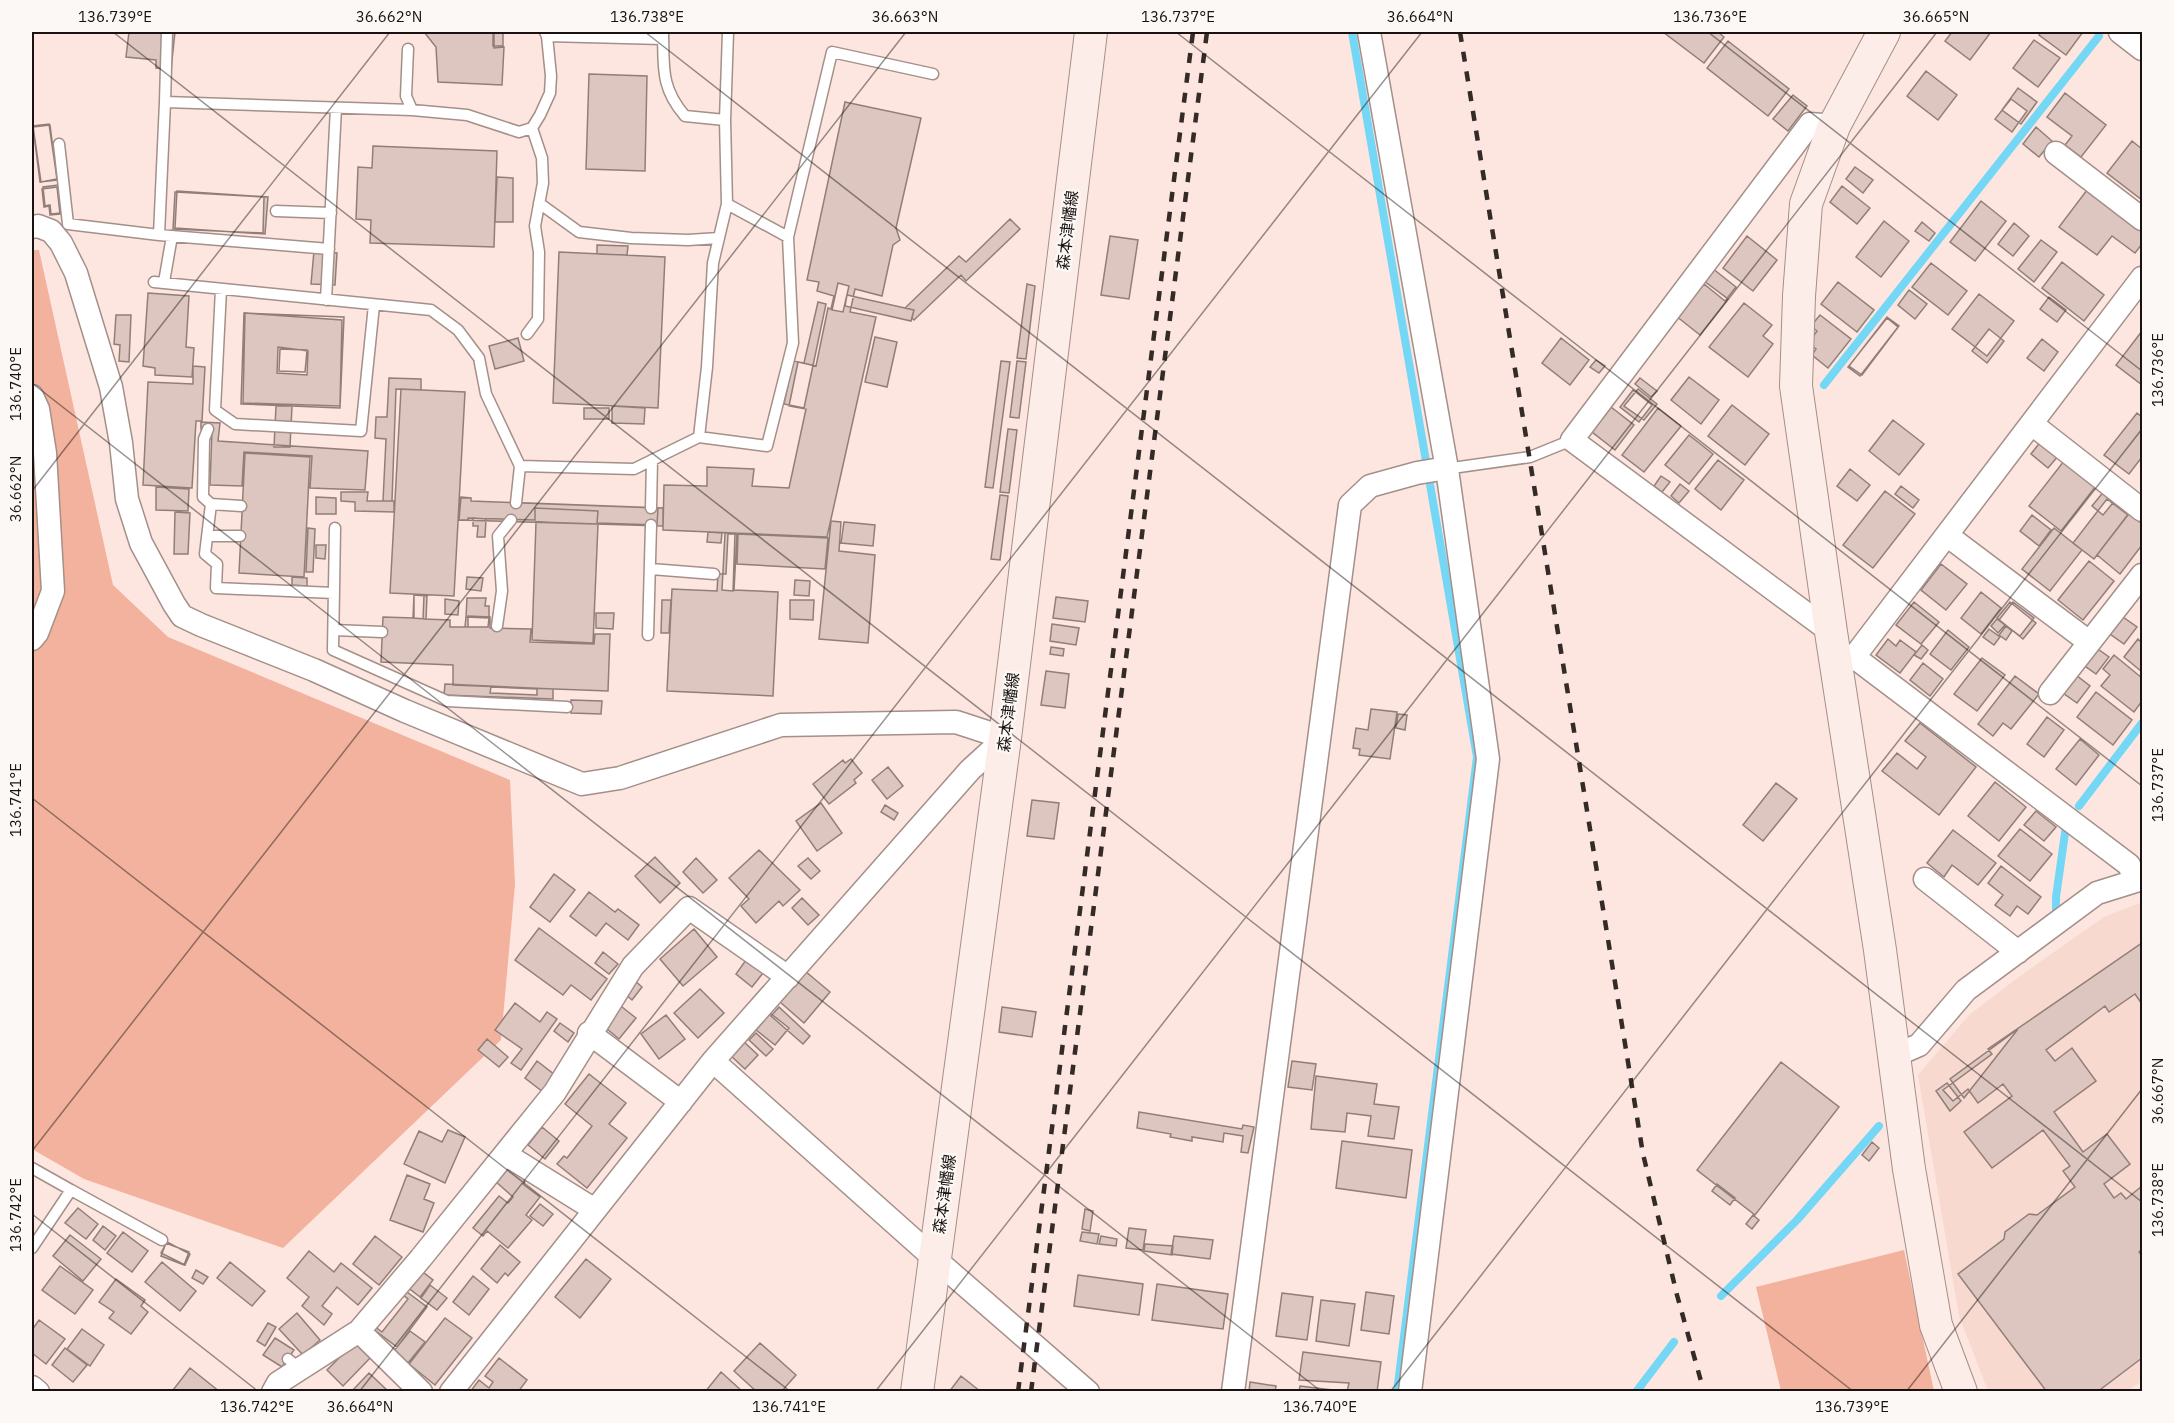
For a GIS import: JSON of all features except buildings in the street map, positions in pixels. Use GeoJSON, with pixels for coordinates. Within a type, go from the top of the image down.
{"type":"FeatureCollection","features":[{"type":"Feature","properties":{"kind":"street","name":"森本津幡線"},"geometry":{"type":"LineString","coordinates":[[917,1392],[1005,738],[1091,32]]}},
{"type":"Feature","properties":{"kind":"street"},"geometry":{"type":"LineString","coordinates":[[1369,32],[1444,469],[1488,759],[1410,1392]]}},
{"type":"Feature","properties":{"kind":"street"},"geometry":{"type":"LineString","coordinates":[[1884,32],[1834,126],[1806,204],[1798,296],[1796,386],[1831,632],[1846,661],[1909,1169],[1936,1325],[1961,1392]]}},
{"type":"Feature","properties":{"kind":"street"},"geometry":{"type":"LineString","coordinates":[[2120,32],[2142,49]]}},
{"type":"Feature","properties":{"kind":"street"},"geometry":{"type":"LineString","coordinates":[[1831,632],[1572,440],[1810,124],[1834,126]]}},
{"type":"Feature","properties":{"kind":"street"},"geometry":{"type":"LineString","coordinates":[[2056,153],[2142,219]]}},
{"type":"Feature","properties":{"kind":"street"},"geometry":{"type":"LineString","coordinates":[[32,227],[38,226],[51,231],[61,243],[76,273],[111,387],[121,443],[127,499],[141,543],[174,604],[183,616],[582,784],[620,778],[781,725],[956,722],[1005,738],[970,770],[713,1061],[451,1392]]}},
{"type":"Feature","properties":{"kind":"street"},"geometry":{"type":"LineString","coordinates":[[1846,661],[1948,536],[2142,278]]}},
{"type":"Feature","properties":{"kind":"street"},"geometry":{"type":"LineString","coordinates":[[32,396],[39,409],[45,453],[52,591],[37,633],[32,639]]}},
{"type":"Feature","properties":{"kind":"street"},"geometry":{"type":"LineString","coordinates":[[2032,424],[2142,510]]}},
{"type":"Feature","properties":{"kind":"street"},"geometry":{"type":"LineString","coordinates":[[1233,1392],[1350,506],[1370,486],[1417,473],[1444,469]]}},
{"type":"Feature","properties":{"kind":"street"},"geometry":{"type":"LineString","coordinates":[[1948,536],[2089,642]]}},
{"type":"Feature","properties":{"kind":"street"},"geometry":{"type":"LineString","coordinates":[[2050,693],[2142,575]]}},
{"type":"Feature","properties":{"kind":"street"},"geometry":{"type":"LineString","coordinates":[[1846,661],[2129,865],[2139,880],[2097,893],[1966,990],[1919,1045],[1894,1056]]}},
{"type":"Feature","properties":{"kind":"street"},"geometry":{"type":"LineString","coordinates":[[1925,879],[2018,952]]}},
{"type":"Feature","properties":{"kind":"street"},"geometry":{"type":"LineString","coordinates":[[273,1392],[294,1364],[359,1331],[555,1092],[589,1033],[633,966],[689,908],[788,977]]}},
{"type":"Feature","properties":{"kind":"street"},"geometry":{"type":"LineString","coordinates":[[589,1033],[681,1102]]}},
{"type":"Feature","properties":{"kind":"street"},"geometry":{"type":"LineString","coordinates":[[713,1061],[1088,1392]]}},
{"type":"Feature","properties":{"kind":"street"},"geometry":{"type":"LineString","coordinates":[[505,1154],[595,1210]]}},
{"type":"Feature","properties":{"kind":"street"},"geometry":{"type":"LineString","coordinates":[[359,1331],[421,1392]]}},
{"type":"Feature","properties":{"kind":"street"},"geometry":{"type":"LineString","coordinates":[[32,1387],[38,1392]]}},
{"type":"Feature","properties":{"kind":"lane"},"geometry":{"type":"LineString","coordinates":[[159,235],[167,32]]}},
{"type":"Feature","properties":{"kind":"lane"},"geometry":{"type":"LineString","coordinates":[[699,437],[707,367],[713,263],[727,204],[725,120],[728,32]]}},
{"type":"Feature","properties":{"kind":"lane"},"geometry":{"type":"LineString","coordinates":[[165,102],[412,110],[467,115],[519,132],[532,128],[550,93],[551,76],[546,34],[663,35],[665,81],[676,106],[684,116],[725,120]]}},
{"type":"Feature","properties":{"kind":"lane"},"geometry":{"type":"LineString","coordinates":[[408,50],[406,96],[412,110]]}},
{"type":"Feature","properties":{"kind":"lane"},"geometry":{"type":"LineString","coordinates":[[520,466],[634,469],[699,437],[767,446],[793,343],[788,237],[832,52],[933,74]]}},
{"type":"Feature","properties":{"kind":"lane"},"geometry":{"type":"LineString","coordinates":[[326,300],[336,108]]}},
{"type":"Feature","properties":{"kind":"lane"},"geometry":{"type":"LineString","coordinates":[[527,334],[538,319],[539,252],[536,226],[543,183],[542,158],[532,128]]}},
{"type":"Feature","properties":{"kind":"lane"},"geometry":{"type":"LineString","coordinates":[[59,144],[68,224],[159,235],[329,249]]}},
{"type":"Feature","properties":{"kind":"lane"},"geometry":{"type":"LineString","coordinates":[[539,203],[579,232],[631,238],[688,240],[719,238]]}},
{"type":"Feature","properties":{"kind":"lane"},"geometry":{"type":"LineString","coordinates":[[727,204],[788,237]]}},
{"type":"Feature","properties":{"kind":"lane"},"geometry":{"type":"LineString","coordinates":[[276,211],[331,213]]}},
{"type":"Feature","properties":{"kind":"lane"},"geometry":{"type":"LineString","coordinates":[[172,236],[159,282],[431,310],[458,330],[479,358],[486,394],[520,466],[516,503]]}},
{"type":"Feature","properties":{"kind":"lane"},"geometry":{"type":"LineString","coordinates":[[221,289],[215,410],[204,439],[203,497],[211,504],[241,506]]}},
{"type":"Feature","properties":{"kind":"lane"},"geometry":{"type":"LineString","coordinates":[[215,410],[234,424],[361,431],[374,305]]}},
{"type":"Feature","properties":{"kind":"lane"},"geometry":{"type":"LineString","coordinates":[[1444,469],[1530,457],[1572,440]]}},
{"type":"Feature","properties":{"kind":"lane"},"geometry":{"type":"LineString","coordinates":[[651,508],[652,460]]}},
{"type":"Feature","properties":{"kind":"lane"},"geometry":{"type":"LineString","coordinates":[[211,504],[205,554],[217,564],[216,588],[334,593]]}},
{"type":"Feature","properties":{"kind":"lane"},"geometry":{"type":"LineString","coordinates":[[497,626],[502,591],[498,536],[511,520]]}},
{"type":"Feature","properties":{"kind":"lane"},"geometry":{"type":"LineString","coordinates":[[648,634],[651,525]]}},
{"type":"Feature","properties":{"kind":"lane"},"geometry":{"type":"LineString","coordinates":[[335,528],[333,650],[447,701],[567,707]]}},
{"type":"Feature","properties":{"kind":"lane"},"geometry":{"type":"LineString","coordinates":[[208,536],[240,536]]}},
{"type":"Feature","properties":{"kind":"lane"},"geometry":{"type":"LineString","coordinates":[[651,570],[714,574]]}},
{"type":"Feature","properties":{"kind":"lane"},"geometry":{"type":"LineString","coordinates":[[334,630],[382,632]]}},
{"type":"Feature","properties":{"kind":"lane"},"geometry":{"type":"LineString","coordinates":[[32,1168],[162,1240]]}},
{"type":"Feature","properties":{"kind":"lane"},"geometry":{"type":"LineString","coordinates":[[32,1248],[71,1190]]}},
{"type":"Feature","properties":{"kind":"shaded area"},"geometry":{"type":"Polygon","coordinates":[[[32,250],[39,250],[113,585],[168,637],[510,780],[515,884],[501,1040],[283,1248],[84,1179],[32,1149],[32,250]]]}},
{"type":"Feature","properties":{"kind":"shaded area"},"geometry":{"type":"Polygon","coordinates":[[[2142,902],[2142,1381],[2127,1391],[1988,1391],[1959,1316],[1918,1075],[1969,1015],[2104,917],[2142,902]]]}},
{"type":"Feature","properties":{"kind":"shaded area"},"geometry":{"type":"Polygon","coordinates":[[[1904,1250],[1934,1391],[1781,1391],[1756,1287],[1904,1250]]]}},
{"type":"Feature","properties":{"kind":"waterway"},"geometry":{"type":"LineString","coordinates":[[1352,32],[1477,757],[1397,1392]]}},
{"type":"Feature","properties":{"kind":"waterway"},"geometry":{"type":"LineString","coordinates":[[1824,385],[2099,36]]}},
{"type":"Feature","properties":{"kind":"waterway"},"geometry":{"type":"LineString","coordinates":[[2079,806],[2142,723]]}},
{"type":"Feature","properties":{"kind":"waterway"},"geometry":{"type":"LineString","coordinates":[[2056,915],[2056,897],[2066,826]]}},
{"type":"Feature","properties":{"kind":"waterway"},"geometry":{"type":"LineString","coordinates":[[1721,1296],[1797,1220],[1879,1126]]}},
{"type":"Feature","properties":{"kind":"waterway"},"geometry":{"type":"LineString","coordinates":[[1636,1392],[1674,1342]]}},
{"type":"Feature","properties":{"kind":"railway"},"geometry":{"type":"LineString","coordinates":[[1018,1392],[1193,32]]}},
{"type":"Feature","properties":{"kind":"railway"},"geometry":{"type":"LineString","coordinates":[[1031,1392],[1207,32]]}},
{"type":"Feature","properties":{"kind":"railway"},"geometry":{"type":"LineString","coordinates":[[1460,32],[1643,1154],[1677,1295],[1704,1392]]}}]}
